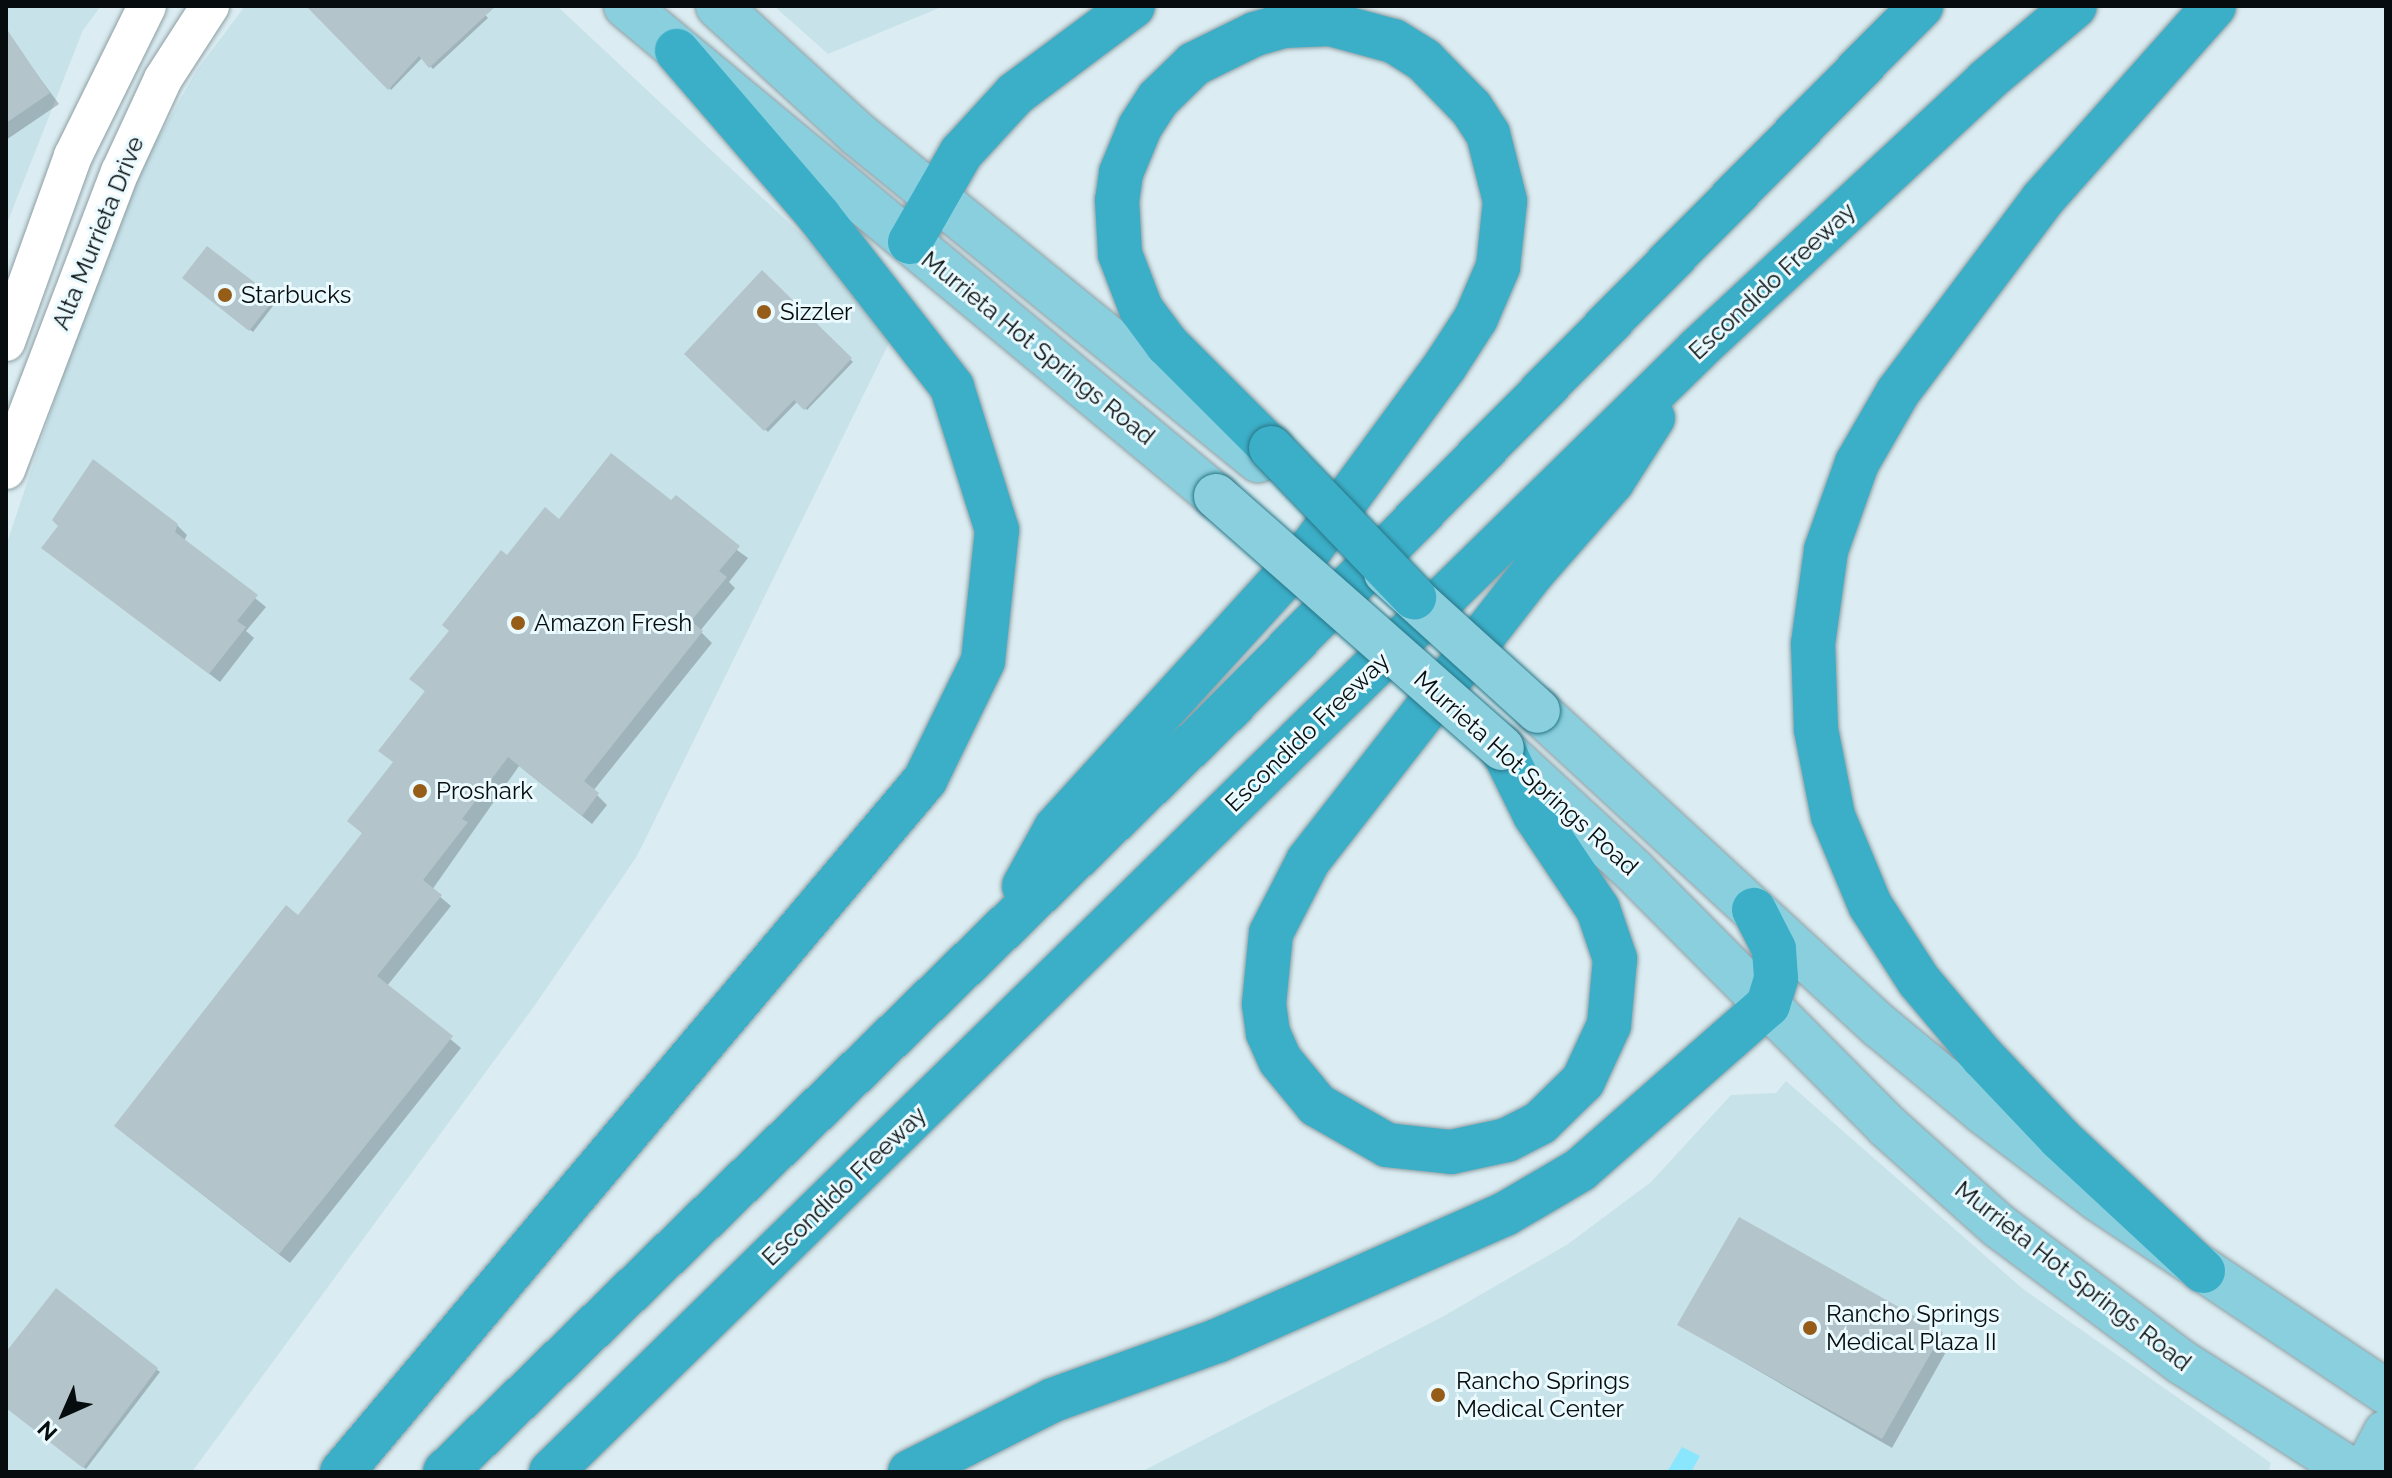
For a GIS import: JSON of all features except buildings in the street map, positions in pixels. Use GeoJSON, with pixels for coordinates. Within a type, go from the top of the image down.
{"type":"FeatureCollection","features":[{"type":"Feature","properties":{"kind":"highway"},"geometry":{"type":"LineString","coordinates":[[910,242],[933,195],[961,153],[1015,94],[1133,6]]}},
{"type":"Feature","properties":{"kind":"highway"},"geometry":{"type":"LineString","coordinates":[[445,1472],[1005,922],[1242,696],[1921,6]]}},
{"type":"Feature","properties":{"kind":"highway","name":"Escondido Freeway"},"geometry":{"type":"LineString","coordinates":[[551,1472],[1697,350],[1986,81],[2075,6]]}},
{"type":"Feature","properties":{"kind":"highway"},"geometry":{"type":"LineString","coordinates":[[2203,1271],[2060,1138],[1983,1057],[1919,981],[1870,905],[1833,816],[1816,729],[1813,644],[1826,550],[1857,463],[1898,392],[2042,200],[2214,6]]}},
{"type":"Feature","properties":{"kind":"highway"},"geometry":{"type":"LineString","coordinates":[[1005,922],[1056,828],[1303,557],[1406,424],[1476,318],[1498,267],[1505,201],[1488,134],[1471,108],[1424,60],[1393,41],[1330,24],[1283,26],[1255,34],[1194,64],[1158,99],[1140,127],[1121,173],[1117,200],[1120,254],[1141,309],[1167,344],[1265,454],[1414,597]]}},
{"type":"Feature","properties":{"kind":"highway"},"geometry":{"type":"LineString","coordinates":[[342,1472],[925,780],[983,661],[997,530],[952,387],[819,216],[677,51]]}},
{"type":"Feature","properties":{"kind":"highway"},"geometry":{"type":"LineString","coordinates":[[1502,748],[1535,815],[1598,909],[1615,959],[1609,1025],[1583,1081],[1540,1123],[1507,1140],[1451,1152],[1387,1145],[1317,1105],[1280,1060],[1264,1004],[1271,933],[1308,861],[1533,572],[1612,482],[1697,350]]}},
{"type":"Feature","properties":{"kind":"highway"},"geometry":{"type":"LineString","coordinates":[[910,1472],[1053,1400],[1217,1341],[1505,1214],[1580,1170],[1768,1005],[1776,978],[1774,949],[1754,910]]}},
{"type":"Feature","properties":{"kind":"main road","name":"Murrieta Hot Springs Road"},"geometry":{"type":"LineString","coordinates":[[626,6],[1216,496],[1502,748],[1768,1005],[1887,1126],[1999,1226],[2183,1363],[2354,1472]]}},
{"type":"Feature","properties":{"kind":"main road"},"geometry":{"type":"LineString","coordinates":[[718,6],[933,195],[1265,454]]}},
{"type":"Feature","properties":{"kind":"main road"},"geometry":{"type":"LineString","coordinates":[[1414,597],[1754,910],[1982,1111],[2203,1271],[2386,1392]]}},
{"type":"Feature","properties":{"kind":"main road"},"geometry":{"type":"LineString","coordinates":[[2365,1472],[2386,1432]]}},
{"type":"Feature","properties":{"kind":"street","name":"Alta Murrieta Drive"},"geometry":{"type":"LineString","coordinates":[[6,342],[73,156],[147,6]]}},
{"type":"Feature","properties":{"kind":"street","name":"Alta Murrieta Drive"},"geometry":{"type":"LineString","coordinates":[[6,470],[120,172],[163,79],[210,6]]}},
{"type":"Feature","properties":{"kind":"shaded area"},"geometry":{"type":"Polygon","coordinates":[[[6,6],[101,6],[83,30],[6,226],[6,6]]]}},
{"type":"Feature","properties":{"kind":"shaded area"},"geometry":{"type":"Polygon","coordinates":[[[245,6],[557,6],[817,249],[889,343],[637,856],[535,1005],[192,1472],[6,1472],[6,546],[82,318],[141,168],[197,70],[245,6]]]}},
{"type":"Feature","properties":{"kind":"shaded area"},"geometry":{"type":"Polygon","coordinates":[[[774,6],[944,6],[828,54],[774,6]]]}},
{"type":"Feature","properties":{"kind":"shaded area"},"geometry":{"type":"Polygon","coordinates":[[[1786,1081],[2023,1289],[2271,1463],[2268,1472],[1141,1472],[1442,1317],[1568,1244],[1651,1182],[1731,1095],[1776,1093],[1786,1081]]]}},
{"type":"Feature","properties":{"kind":"shaded area"},"geometry":{"type":"Polygon","coordinates":[[[1682,1447],[1700,1456],[1691,1472],[1667,1472],[1682,1447]]]}},
{"type":"Feature","properties":{"kind":"place","name":"Starbucks"},"geometry":{"type":"Point","coordinates":[225,295]}},
{"type":"Feature","properties":{"kind":"place","name":"Sizzler"},"geometry":{"type":"Point","coordinates":[764,312]}},
{"type":"Feature","properties":{"kind":"place","name":"Amazon Fresh"},"geometry":{"type":"Point","coordinates":[518,623]}},
{"type":"Feature","properties":{"kind":"place","name":"Proshark"},"geometry":{"type":"Point","coordinates":[420,791]}},
{"type":"Feature","properties":{"kind":"place","name":"Rancho Springs Medical Plaza II"},"geometry":{"type":"Point","coordinates":[1810,1328]}},
{"type":"Feature","properties":{"kind":"place","name":"Rancho Springs Medical Center"},"geometry":{"type":"Point","coordinates":[1438,1395]}}]}
